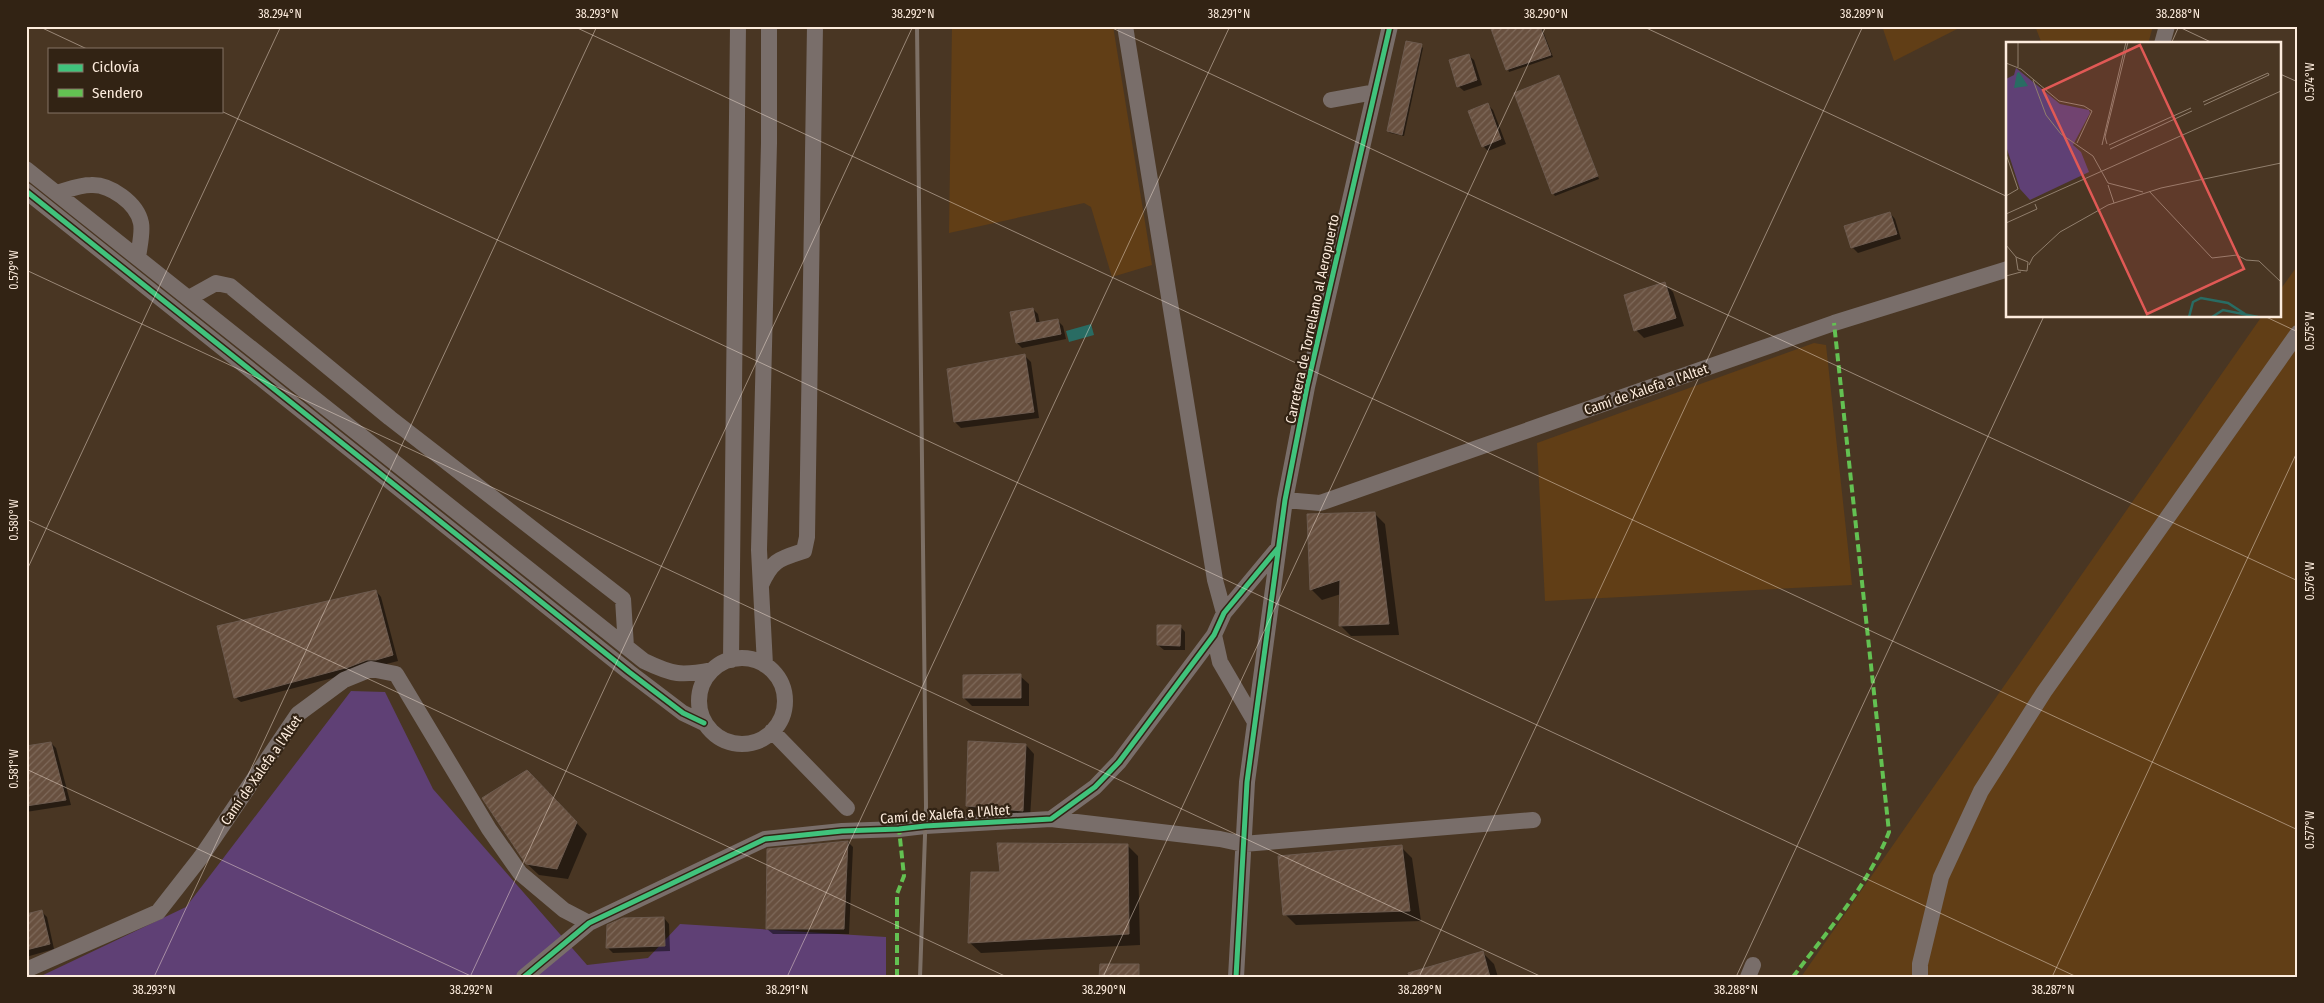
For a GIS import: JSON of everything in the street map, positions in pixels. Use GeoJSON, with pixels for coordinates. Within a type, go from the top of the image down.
{"type":"FeatureCollection","features":[{"type":"Feature","properties":{"kind":"street"},"geometry":{"type":"LineString","coordinates":[[730,660],[738,26]]}},
{"type":"Feature","properties":{"kind":"street"},"geometry":{"type":"LineString","coordinates":[[765,665],[759,550],[769,143],[769,26]]}},
{"type":"Feature","properties":{"kind":"street"},"geometry":{"type":"LineString","coordinates":[[761,585],[769,567],[780,559],[804,551],[808,537],[815,26]]}},
{"type":"Feature","properties":{"kind":"street"},"geometry":{"type":"LineString","coordinates":[[1125,26],[1215,580],[1224,613]]}},
{"type":"Feature","properties":{"kind":"street","name":"Carretera de Torrellano al Aeropuerto"},"geometry":{"type":"LineString","coordinates":[[1236,977],[1247,782],[1285,500],[1307,387],[1390,26]]}},
{"type":"Feature","properties":{"kind":"street"},"geometry":{"type":"LineString","coordinates":[[2163,42],[2167,26]]}},
{"type":"Feature","properties":{"kind":"street"},"geometry":{"type":"LineString","coordinates":[[1330,100],[1375,92]]}},
{"type":"Feature","properties":{"kind":"street"},"geometry":{"type":"LineString","coordinates":[[26,169],[644,661],[669,673],[689,674],[712,670],[730,660],[752,659],[765,665],[775,674],[782,686],[785,700],[783,714],[766,737],[753,743],[739,744],[725,741],[713,734],[704,722],[699,709],[699,694],[704,681],[712,670]]}},
{"type":"Feature","properties":{"kind":"street"},"geometry":{"type":"LineString","coordinates":[[56,193],[91,185],[109,189],[122,198],[135,209],[142,223],[138,258]]}},
{"type":"Feature","properties":{"kind":"street"},"geometry":{"type":"LineString","coordinates":[[26,191],[629,672],[683,713],[704,722]]}},
{"type":"Feature","properties":{"kind":"street","name":"Camí de Xalefa a l'Altet"},"geometry":{"type":"LineString","coordinates":[[1285,500],[1320,503],[1834,323],[2006,270]]}},
{"type":"Feature","properties":{"kind":"street"},"geometry":{"type":"LineString","coordinates":[[189,298],[216,283],[230,286],[390,418],[622,599],[626,647]]}},
{"type":"Feature","properties":{"kind":"street"},"geometry":{"type":"LineString","coordinates":[[1920,977],[1920,964],[1941,877],[1981,791],[2044,692],[2298,333]]}},
{"type":"Feature","properties":{"kind":"street"},"geometry":{"type":"LineString","coordinates":[[1051,819],[1094,787],[1119,762],[1214,635],[1224,613],[1278,548]]}},
{"type":"Feature","properties":{"kind":"street"},"geometry":{"type":"LineString","coordinates":[[1214,635],[1220,662],[1255,722]]}},
{"type":"Feature","properties":{"kind":"street","name":"Camí de Xalefa a l'Altet"},"geometry":{"type":"LineString","coordinates":[[26,970],[158,912],[201,857],[298,714],[344,680],[371,669],[396,674],[488,829],[520,873],[564,910],[588,922]]}},
{"type":"Feature","properties":{"kind":"street"},"geometry":{"type":"LineString","coordinates":[[772,731],[847,808]]}},
{"type":"Feature","properties":{"kind":"street","name":"Camí de Xalefa a l'Altet"},"geometry":{"type":"LineString","coordinates":[[524,977],[588,922],[765,839],[842,831],[1051,819],[1220,839],[1243,844],[1533,820]]}},
{"type":"Feature","properties":{"kind":"shaded area"},"geometry":{"type":"Polygon","coordinates":[[[952,26],[1113,26],[1152,265],[1112,277],[1091,207],[1084,203],[949,233],[952,26]]]}},
{"type":"Feature","properties":{"kind":"shaded area"},"geometry":{"type":"Polygon","coordinates":[[[1882,26],[1963,26],[1894,61],[1882,26]]]}},
{"type":"Feature","properties":{"kind":"shaded area"},"geometry":{"type":"Polygon","coordinates":[[[2035,26],[2153,26],[2149,42],[2041,42],[2035,26]]]}},
{"type":"Feature","properties":{"kind":"shaded area"},"geometry":{"type":"Polygon","coordinates":[[[2298,265],[2298,977],[1801,977],[2261,318],[2282,318],[2282,287],[2298,265]]]}},
{"type":"Feature","properties":{"kind":"shaded area"},"geometry":{"type":"Polygon","coordinates":[[[1814,343],[1826,345],[1852,585],[1545,601],[1537,443],[1814,343]]]}},
{"type":"Feature","properties":{"kind":"shaded area"},"geometry":{"type":"Polygon","coordinates":[[[351,691],[385,692],[433,789],[587,965],[648,958],[680,924],[886,937],[886,977],[39,977],[186,907],[351,691]]]}},
{"type":"Feature","properties":{"kind":"water"},"geometry":{"type":"Polygon","coordinates":[[[1091,324],[1094,335],[1069,342],[1066,331],[1091,324]]]}},
{"type":"Feature","properties":{"kind":"building"},"geometry":{"type":"Polygon","coordinates":[[[1490,26],[1540,26],[1551,55],[1506,70],[1490,26]]]}},
{"type":"Feature","properties":{"kind":"building"},"geometry":{"type":"Polygon","coordinates":[[[1406,41],[1422,44],[1402,135],[1387,131],[1406,41]]]}},
{"type":"Feature","properties":{"kind":"building"},"geometry":{"type":"Polygon","coordinates":[[[1469,54],[1477,80],[1457,87],[1449,60],[1469,54]]]}},
{"type":"Feature","properties":{"kind":"building"},"geometry":{"type":"Polygon","coordinates":[[[1559,75],[1598,176],[1552,194],[1514,93],[1559,75]]]}},
{"type":"Feature","properties":{"kind":"building"},"geometry":{"type":"Polygon","coordinates":[[[1488,103],[1501,139],[1482,147],[1468,111],[1488,103]]]}},
{"type":"Feature","properties":{"kind":"building"},"geometry":{"type":"Polygon","coordinates":[[[1890,212],[1897,234],[1851,248],[1844,226],[1890,212]]]}},
{"type":"Feature","properties":{"kind":"building"},"geometry":{"type":"Polygon","coordinates":[[[1665,282],[1676,318],[1634,331],[1624,295],[1665,282]]]}},
{"type":"Feature","properties":{"kind":"building"},"geometry":{"type":"Polygon","coordinates":[[[1033,308],[1036,323],[1058,319],[1061,334],[1016,343],[1010,312],[1033,308]]]}},
{"type":"Feature","properties":{"kind":"building"},"geometry":{"type":"Polygon","coordinates":[[[1025,354],[1034,412],[954,422],[947,369],[1025,354]]]}},
{"type":"Feature","properties":{"kind":"building"},"geometry":{"type":"Polygon","coordinates":[[[1375,512],[1389,624],[1339,626],[1340,580],[1310,590],[1307,514],[1375,512]]]}},
{"type":"Feature","properties":{"kind":"building"},"geometry":{"type":"Polygon","coordinates":[[[376,590],[393,655],[376,660],[367,660],[349,667],[234,698],[217,626],[376,590]]]}},
{"type":"Feature","properties":{"kind":"building"},"geometry":{"type":"Polygon","coordinates":[[[1157,625],[1181,625],[1180,646],[1157,645],[1157,625]]]}},
{"type":"Feature","properties":{"kind":"building"},"geometry":{"type":"Polygon","coordinates":[[[1021,674],[1021,698],[963,698],[963,675],[1021,674]]]}},
{"type":"Feature","properties":{"kind":"building"},"geometry":{"type":"Polygon","coordinates":[[[968,741],[1026,744],[1023,811],[966,806],[968,741]]]}},
{"type":"Feature","properties":{"kind":"building"},"geometry":{"type":"Polygon","coordinates":[[[51,742],[66,800],[26,806],[26,746],[51,742]]]}},
{"type":"Feature","properties":{"kind":"building"},"geometry":{"type":"Polygon","coordinates":[[[527,770],[577,822],[557,869],[526,864],[482,798],[527,770]]]}},
{"type":"Feature","properties":{"kind":"building"},"geometry":{"type":"Polygon","coordinates":[[[848,841],[844,929],[766,929],[767,849],[848,841]]]}},
{"type":"Feature","properties":{"kind":"building"},"geometry":{"type":"Polygon","coordinates":[[[997,843],[1128,844],[1129,934],[968,943],[971,872],[1000,872],[997,843]]]}},
{"type":"Feature","properties":{"kind":"building"},"geometry":{"type":"Polygon","coordinates":[[[1402,845],[1410,911],[1283,915],[1278,856],[1402,845]]]}},
{"type":"Feature","properties":{"kind":"building"},"geometry":{"type":"Polygon","coordinates":[[[42,910],[50,944],[26,950],[26,914],[42,910]]]}},
{"type":"Feature","properties":{"kind":"building"},"geometry":{"type":"Polygon","coordinates":[[[664,917],[665,946],[606,948],[607,925],[623,918],[664,917]]]}},
{"type":"Feature","properties":{"kind":"building"},"geometry":{"type":"Polygon","coordinates":[[[1483,951],[1490,977],[1409,977],[1408,973],[1483,951]]]}},
{"type":"Feature","properties":{"kind":"building"},"geometry":{"type":"Polygon","coordinates":[[[1100,964],[1139,964],[1139,977],[1099,977],[1100,964]]]}},
{"type":"Feature","properties":{"kind":"railway"},"geometry":{"type":"LineString","coordinates":[[917,26],[926,807],[920,977]]}},
{"type":"Feature","properties":{"kind":"marked path"},"geometry":{"type":"LineString","coordinates":[[1793,977],[1833,925],[1870,871],[1889,832],[1834,323]]}},
{"type":"Feature","properties":{"kind":"marked path"},"geometry":{"type":"LineString","coordinates":[[897,977],[897,894],[904,876],[899,829]]}},
{"type":"Feature","properties":{"kind":"cycle path"},"geometry":{"type":"LineString","coordinates":[[1236,977],[1247,782],[1285,500],[1307,387],[1390,26]]}},
{"type":"Feature","properties":{"kind":"cycle path"},"geometry":{"type":"LineString","coordinates":[[26,191],[629,672],[683,713],[704,723]]}},
{"type":"Feature","properties":{"kind":"cycle path"},"geometry":{"type":"LineString","coordinates":[[524,977],[589,923],[765,839],[842,831],[1051,819],[1095,787],[1119,762],[1214,635],[1224,613],[1278,548]]}}]}
